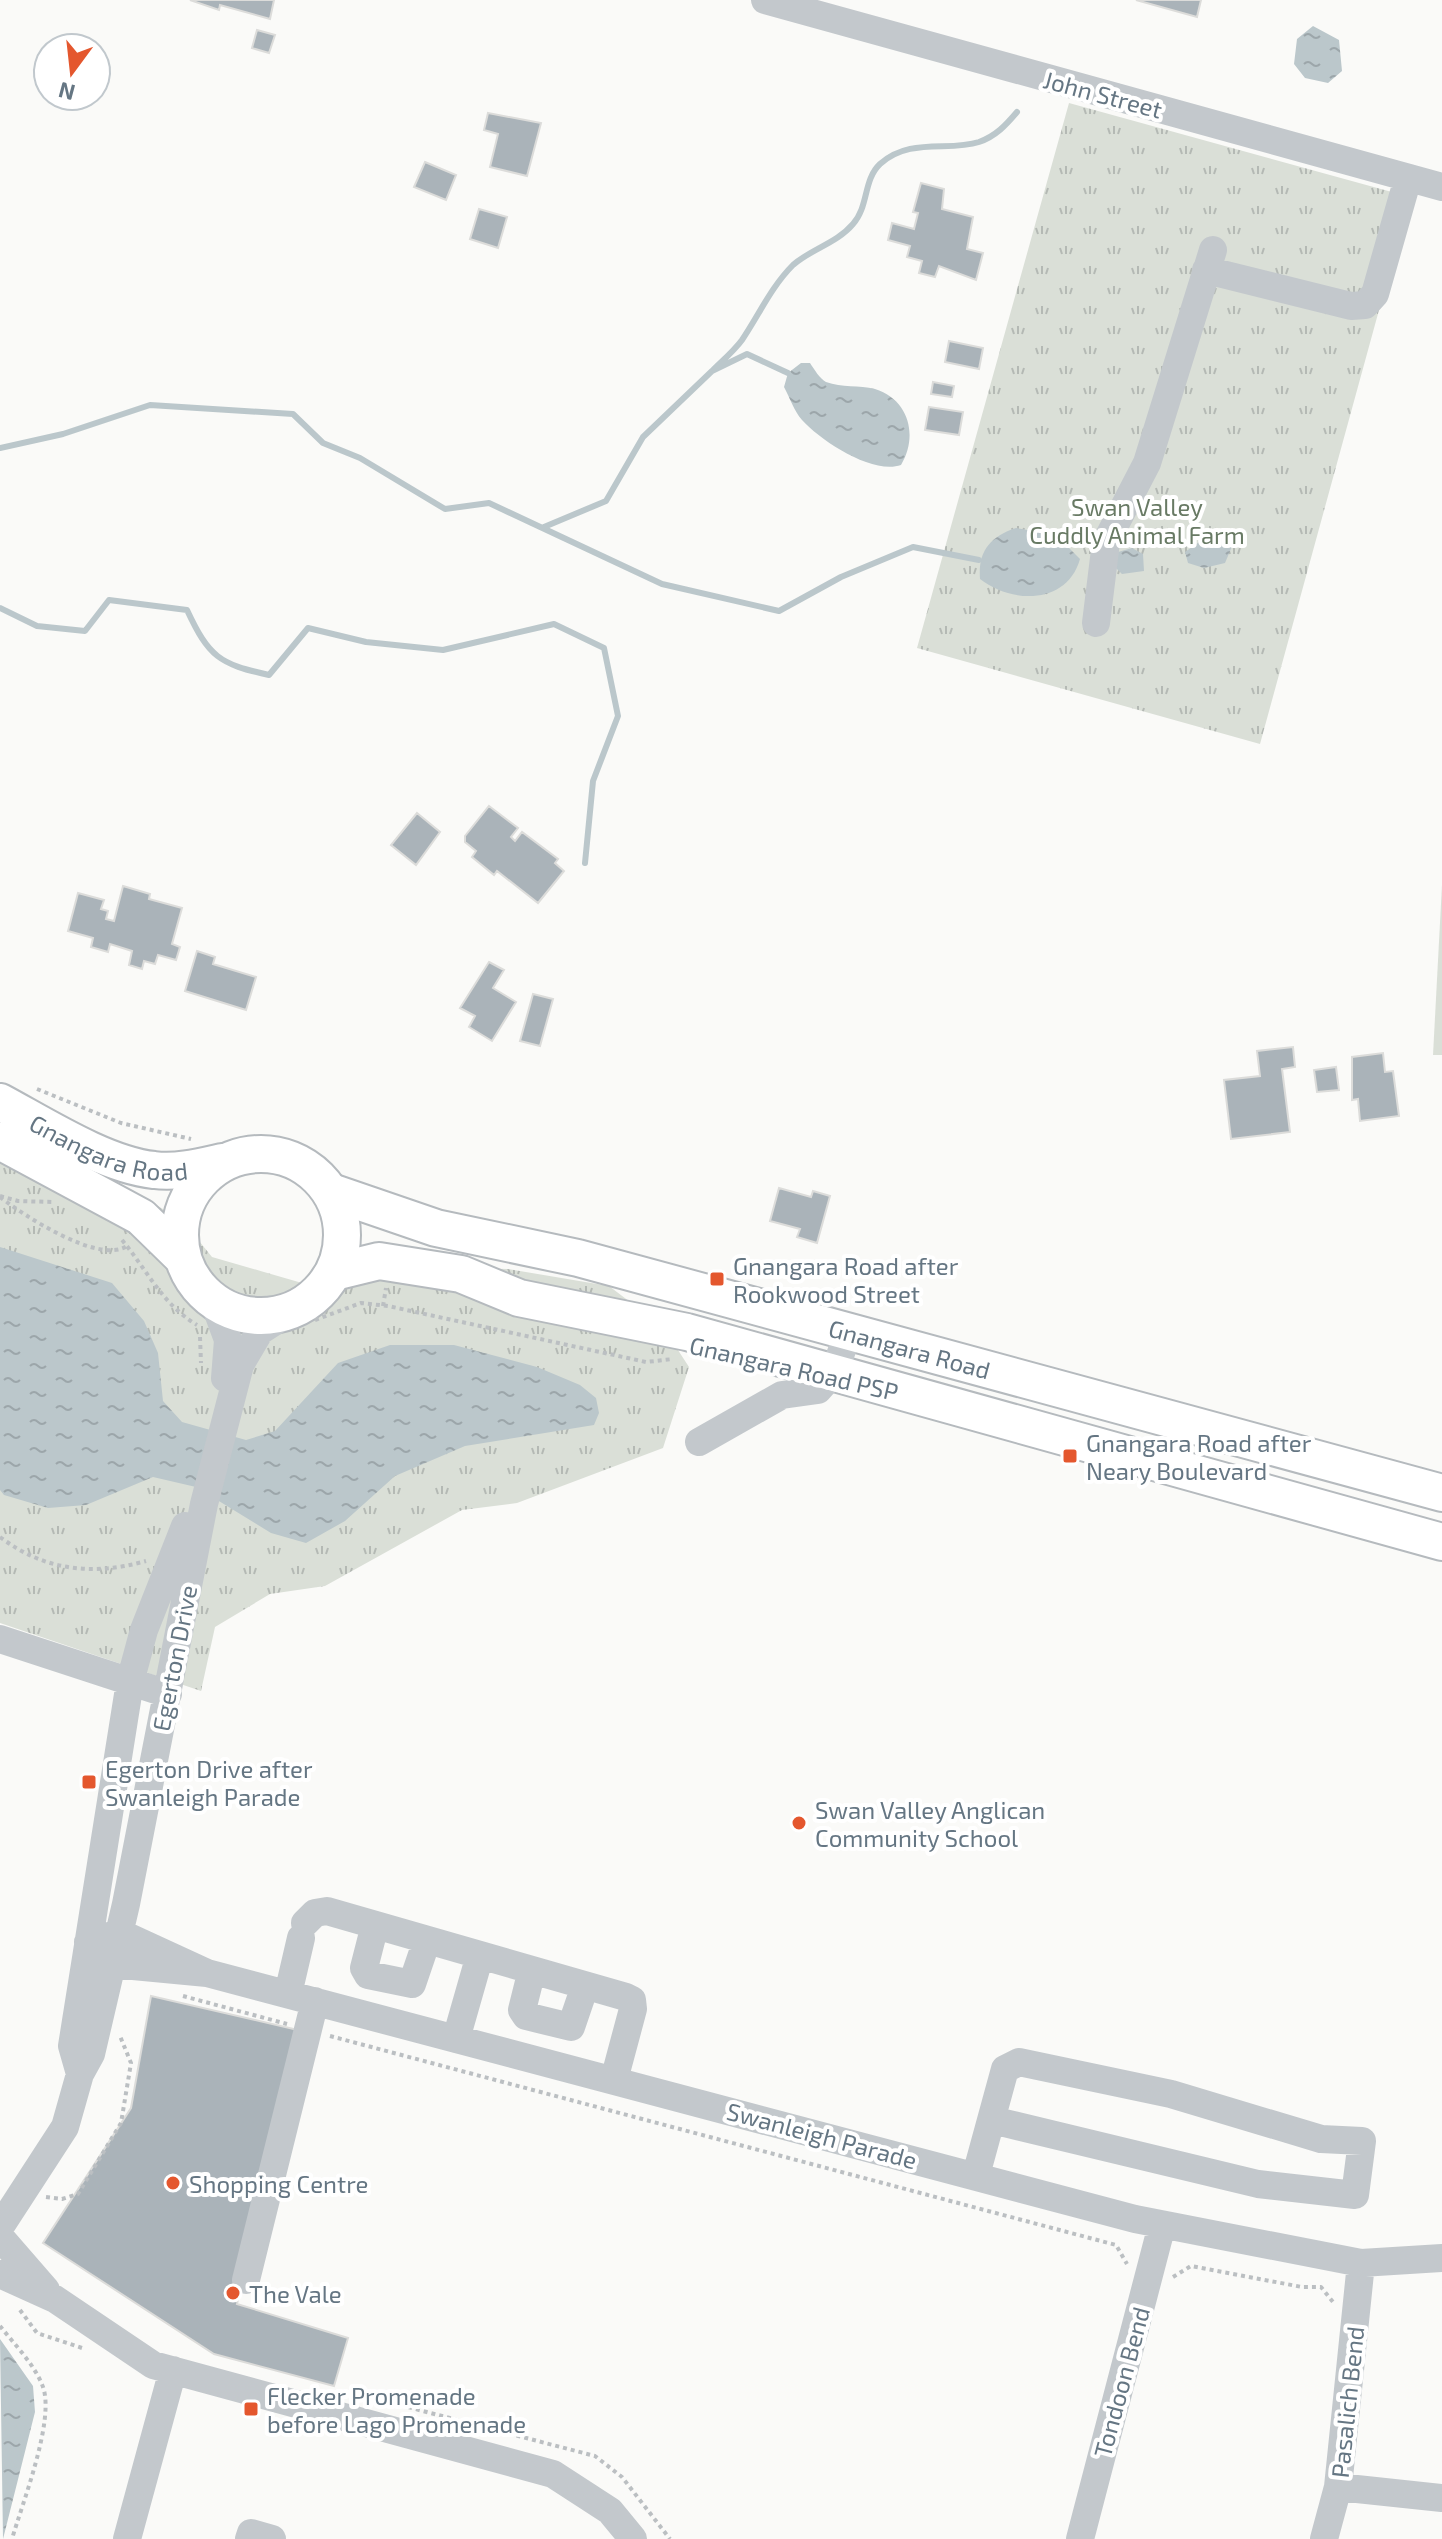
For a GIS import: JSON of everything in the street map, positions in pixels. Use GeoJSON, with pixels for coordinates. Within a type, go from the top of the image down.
{"type":"FeatureCollection","features":[{"type":"Feature","properties":{"kind":"main road","name":"Gnangara Road"},"geometry":{"type":"LineString","coordinates":[[0,1102],[55,1131],[144,1169],[182,1170],[223,1162]]}},
{"type":"Feature","properties":{"kind":"main road","name":"Gnangara Road"},"geometry":{"type":"LineString","coordinates":[[0,1141],[141,1217],[182,1257]]}},
{"type":"Feature","properties":{"kind":"main road"},"geometry":{"type":"LineString","coordinates":[[246,1154],[283,1157],[315,1174],[331,1192],[341,1218],[342,1246],[334,1272],[303,1315],[239,1313],[214,1302],[194,1282],[182,1257],[179,1230],[185,1202],[201,1179],[223,1162],[246,1154]]}},
{"type":"Feature","properties":{"kind":"main road","name":"Gnangara Road"},"geometry":{"type":"LineString","coordinates":[[331,1192],[436,1228],[578,1258],[1442,1493]]}},
{"type":"Feature","properties":{"kind":"main road","name":"Gnangara Road"},"geometry":{"type":"LineString","coordinates":[[334,1272],[379,1261],[461,1274],[519,1298],[659,1325],[1442,1542]]}},
{"type":"Feature","properties":{"kind":"street","name":"John Street"},"geometry":{"type":"LineString","coordinates":[[765,0],[1442,187]]}},
{"type":"Feature","properties":{"kind":"street"},"geometry":{"type":"LineString","coordinates":[[1096,623],[1106,542],[1147,463],[1210,260],[1351,306],[1365,305],[1375,294],[1408,178]]}},
{"type":"Feature","properties":{"kind":"street","name":"Egerton Drive"},"geometry":{"type":"LineString","coordinates":[[214,1302],[227,1335],[229,1360],[222,1416]]}},
{"type":"Feature","properties":{"kind":"street","name":"Egerton Drive"},"geometry":{"type":"LineString","coordinates":[[0,2227],[65,2127],[80,2074],[91,2054],[120,1933],[168,1694],[199,1502],[222,1416],[251,1342],[303,1315]]}},
{"type":"Feature","properties":{"kind":"street"},"geometry":{"type":"LineString","coordinates":[[699,1442],[782,1395],[818,1390],[834,1372],[849,1331]]}},
{"type":"Feature","properties":{"kind":"street","name":"Egerton Drive"},"geometry":{"type":"LineString","coordinates":[[80,2074],[72,2046],[130,1682],[144,1630],[199,1502]]}},
{"type":"Feature","properties":{"kind":"street"},"geometry":{"type":"LineString","coordinates":[[0,1639],[168,1694]]}},
{"type":"Feature","properties":{"kind":"street"},"geometry":{"type":"LineString","coordinates":[[288,1994],[303,1931],[315,1913],[327,1911],[626,1997],[634,2004],[614,2080]]}},
{"type":"Feature","properties":{"kind":"street"},"geometry":{"type":"LineString","coordinates":[[375,1925],[364,1968],[368,1975],[412,1984],[427,1940]]}},
{"type":"Feature","properties":{"kind":"street"},"geometry":{"type":"LineString","coordinates":[[88,1942],[120,1933]]}},
{"type":"Feature","properties":{"kind":"street","name":"Swanleigh Parade"},"geometry":{"type":"LineString","coordinates":[[120,1933],[207,1973]]}},
{"type":"Feature","properties":{"kind":"street"},"geometry":{"type":"LineString","coordinates":[[88,1942],[112,1964]]}},
{"type":"Feature","properties":{"kind":"street"},"geometry":{"type":"LineString","coordinates":[[456,2039],[480,1955]]}},
{"type":"Feature","properties":{"kind":"street","name":"Swanleigh Parade"},"geometry":{"type":"LineString","coordinates":[[112,1964],[207,1973],[1162,2225],[1361,2263],[1442,2258]]}},
{"type":"Feature","properties":{"kind":"street"},"geometry":{"type":"LineString","coordinates":[[532,1970],[522,2010],[526,2016],[571,2027],[585,1986]]}},
{"type":"Feature","properties":{"kind":"street"},"geometry":{"type":"LineString","coordinates":[[246,2280],[315,2001]]}},
{"type":"Feature","properties":{"kind":"street"},"geometry":{"type":"LineString","coordinates":[[976,2175],[1005,2069],[1019,2062],[1171,2094],[1321,2139],[1362,2141],[1355,2195],[1258,2184],[992,2120]]}},
{"type":"Feature","properties":{"kind":"street","name":"Tondoon Bend"},"geometry":{"type":"LineString","coordinates":[[1080,2539],[1162,2225]]}},
{"type":"Feature","properties":{"kind":"street"},"geometry":{"type":"LineString","coordinates":[[0,2237],[55,2299],[153,2365],[553,2474],[610,2511],[633,2539]]}},
{"type":"Feature","properties":{"kind":"street","name":"Pasalich Bend"},"geometry":{"type":"LineString","coordinates":[[1324,2539],[1338,2487],[1361,2263]]}},
{"type":"Feature","properties":{"kind":"street"},"geometry":{"type":"LineString","coordinates":[[7,2286],[55,2299]]}},
{"type":"Feature","properties":{"kind":"street"},"geometry":{"type":"LineString","coordinates":[[127,2539],[173,2370]]}},
{"type":"Feature","properties":{"kind":"street"},"geometry":{"type":"LineString","coordinates":[[1338,2487],[1442,2498]]}},
{"type":"Feature","properties":{"kind":"street"},"geometry":{"type":"LineString","coordinates":[[249,2539],[251,2533],[272,2539]]}},
{"type":"Feature","properties":{"kind":"path"},"geometry":{"type":"LineString","coordinates":[[0,1197],[18,1201],[61,1202]]}},
{"type":"Feature","properties":{"kind":"path"},"geometry":{"type":"LineString","coordinates":[[0,1197],[49,1231],[78,1242],[122,1250]]}},
{"type":"Feature","properties":{"kind":"path"},"geometry":{"type":"LineString","coordinates":[[116,1233],[160,1294],[182,1315],[227,1335]]}},
{"type":"Feature","properties":{"kind":"path","name":"Gnangara Road PSP"},"geometry":{"type":"LineString","coordinates":[[303,1315],[361,1303],[388,1306],[646,1362],[681,1359]]}},
{"type":"Feature","properties":{"kind":"path"},"geometry":{"type":"LineString","coordinates":[[0,1537],[20,1552],[79,1571],[113,1570],[151,1559]]}},
{"type":"Feature","properties":{"kind":"path"},"geometry":{"type":"LineString","coordinates":[[170,1993],[1116,2245],[1130,2268],[1149,2274],[1169,2279],[1191,2266],[1321,2287],[1340,2311],[1356,2313]]}},
{"type":"Feature","properties":{"kind":"path"},"geometry":{"type":"LineString","coordinates":[[26,2187],[50,2198],[78,2194],[103,2157],[121,2123],[131,2063],[119,2031]]}},
{"type":"Feature","properties":{"kind":"path"},"geometry":{"type":"LineString","coordinates":[[7,2286],[37,2333],[92,2351]]}},
{"type":"Feature","properties":{"kind":"path"},"geometry":{"type":"LineString","coordinates":[[0,2326],[38,2374],[45,2392],[42,2430],[12,2539]]}},
{"type":"Feature","properties":{"kind":"path"},"geometry":{"type":"LineString","coordinates":[[347,2391],[595,2456],[622,2477],[670,2539]]}},
{"type":"Feature","properties":{"kind":"green space","name":"Swan Valley Cuddly Animal Farm"},"geometry":{"type":"Polygon","coordinates":[[[1069,103],[1410,197],[1260,744],[917,648],[1069,103]]]}},
{"type":"Feature","properties":{"kind":"green space"},"geometry":{"type":"Polygon","coordinates":[[[1442,885],[1442,1055],[1433,1055],[1442,885]]]}},
{"type":"Feature","properties":{"kind":"green space"},"geometry":{"type":"Polygon","coordinates":[[[0,1129],[121,1184],[183,1221],[212,1257],[309,1285],[334,1272],[430,1267],[508,1269],[609,1286],[663,1327],[689,1367],[663,1448],[517,1503],[462,1510],[325,1586],[270,1594],[215,1627],[201,1691],[0,1623],[0,1129]]]}},
{"type":"Feature","properties":{"kind":"water"},"geometry":{"type":"Polygon","coordinates":[[[1313,26],[1339,40],[1342,71],[1328,83],[1305,78],[1294,64],[1297,39],[1313,26]]]}},
{"type":"Feature","properties":{"kind":"water"},"geometry":{"type":"Polygon","coordinates":[[[801,363],[810,363],[826,382],[875,389],[896,402],[908,421],[909,432],[909,443],[901,465],[889,467],[862,461],[834,446],[802,420],[784,387],[788,373],[801,363]]]}},
{"type":"Feature","properties":{"kind":"water"},"geometry":{"type":"Polygon","coordinates":[[[1016,528],[1056,535],[1080,559],[1063,585],[1037,596],[1022,596],[1007,593],[980,579],[981,561],[987,547],[999,536],[1016,528]]]}},
{"type":"Feature","properties":{"kind":"water"},"geometry":{"type":"Polygon","coordinates":[[[1224,538],[1233,544],[1225,563],[1204,568],[1188,563],[1185,552],[1202,540],[1224,538]]]}},
{"type":"Feature","properties":{"kind":"water"},"geometry":{"type":"Polygon","coordinates":[[[1132,548],[1143,554],[1144,571],[1122,574],[1115,567],[1118,552],[1132,548]]]}},
{"type":"Feature","properties":{"kind":"water"},"geometry":{"type":"Polygon","coordinates":[[[0,1247],[112,1283],[144,1321],[158,1353],[163,1401],[182,1422],[246,1440],[275,1431],[338,1363],[390,1345],[454,1345],[537,1367],[580,1385],[596,1398],[599,1413],[594,1425],[465,1446],[395,1476],[345,1521],[306,1543],[271,1533],[196,1487],[153,1477],[86,1505],[48,1508],[4,1495],[0,1490],[0,1247]]]}},
{"type":"Feature","properties":{"kind":"water"},"geometry":{"type":"Polygon","coordinates":[[[0,2339],[33,2386],[35,2412],[3,2539],[0,2339]]]}},
{"type":"Feature","properties":{"kind":"building"},"geometry":{"type":"Polygon","coordinates":[[[190,0],[274,0],[270,19],[220,5],[219,10],[190,0]]]}},
{"type":"Feature","properties":{"kind":"building"},"geometry":{"type":"Polygon","coordinates":[[[1136,0],[1201,0],[1197,17],[1136,0]]]}},
{"type":"Feature","properties":{"kind":"building"},"geometry":{"type":"Polygon","coordinates":[[[257,30],[275,35],[269,53],[252,48],[257,30]]]}},
{"type":"Feature","properties":{"kind":"building"},"geometry":{"type":"Polygon","coordinates":[[[488,113],[541,123],[527,176],[490,167],[498,134],[484,130],[488,113]]]}},
{"type":"Feature","properties":{"kind":"building"},"geometry":{"type":"Polygon","coordinates":[[[425,162],[456,175],[446,200],[414,187],[425,162]]]}},
{"type":"Feature","properties":{"kind":"building"},"geometry":{"type":"Polygon","coordinates":[[[921,183],[944,189],[942,209],[973,217],[967,249],[983,253],[976,280],[939,266],[935,277],[919,273],[922,261],[907,257],[910,246],[888,240],[892,223],[914,229],[918,213],[913,212],[921,183]]]}},
{"type":"Feature","properties":{"kind":"building"},"geometry":{"type":"Polygon","coordinates":[[[479,209],[507,217],[498,248],[470,239],[479,209]]]}},
{"type":"Feature","properties":{"kind":"building"},"geometry":{"type":"Polygon","coordinates":[[[949,341],[983,348],[979,369],[945,362],[949,341]]]}},
{"type":"Feature","properties":{"kind":"building"},"geometry":{"type":"Polygon","coordinates":[[[933,382],[954,386],[952,397],[931,394],[933,382]]]}},
{"type":"Feature","properties":{"kind":"building"},"geometry":{"type":"Polygon","coordinates":[[[929,407],[963,412],[959,435],[925,430],[929,407]]]}},
{"type":"Feature","properties":{"kind":"building"},"geometry":{"type":"Polygon","coordinates":[[[489,806],[518,828],[511,837],[515,841],[522,832],[558,859],[555,863],[564,871],[538,903],[497,871],[494,875],[472,857],[476,851],[465,842],[465,836],[489,806]]]}},
{"type":"Feature","properties":{"kind":"building"},"geometry":{"type":"Polygon","coordinates":[[[417,813],[440,832],[416,865],[391,845],[417,813]]]}},
{"type":"Feature","properties":{"kind":"building"},"geometry":{"type":"Polygon","coordinates":[[[123,886],[150,894],[149,899],[182,908],[172,944],[180,947],[176,960],[158,955],[155,964],[144,961],[142,969],[129,965],[132,951],[110,944],[108,952],[91,947],[93,938],[68,931],[78,893],[104,900],[101,909],[108,911],[106,919],[114,921],[123,886]]]}},
{"type":"Feature","properties":{"kind":"building"},"geometry":{"type":"Polygon","coordinates":[[[197,951],[215,957],[213,964],[256,977],[246,1010],[185,991],[197,951]]]}},
{"type":"Feature","properties":{"kind":"building"},"geometry":{"type":"Polygon","coordinates":[[[489,962],[504,970],[493,988],[516,1002],[492,1041],[469,1027],[475,1016],[460,1008],[489,962]]]}},
{"type":"Feature","properties":{"kind":"building"},"geometry":{"type":"Polygon","coordinates":[[[533,994],[553,999],[540,1046],[520,1041],[533,994]]]}},
{"type":"Feature","properties":{"kind":"building"},"geometry":{"type":"Polygon","coordinates":[[[1293,1047],[1295,1067],[1282,1069],[1290,1132],[1231,1139],[1224,1080],[1260,1076],[1257,1051],[1293,1047]]]}},
{"type":"Feature","properties":{"kind":"building"},"geometry":{"type":"Polygon","coordinates":[[[1383,1053],[1385,1072],[1393,1071],[1399,1116],[1360,1121],[1358,1099],[1352,1100],[1352,1057],[1383,1053]]]}},
{"type":"Feature","properties":{"kind":"building"},"geometry":{"type":"Polygon","coordinates":[[[1336,1067],[1339,1090],[1317,1092],[1314,1070],[1336,1067]]]}},
{"type":"Feature","properties":{"kind":"building"},"geometry":{"type":"Polygon","coordinates":[[[779,1188],[811,1197],[813,1191],[830,1196],[817,1243],[797,1237],[800,1229],[770,1221],[779,1188]]]}},
{"type":"Feature","properties":{"kind":"building","name":"Shopping Centre"},"geometry":{"type":"Polygon","coordinates":[[[151,1996],[298,2030],[237,2304],[348,2338],[334,2386],[214,2354],[43,2243],[131,2108],[151,1996]]]}},
{"type":"Feature","properties":{"kind":"waterway"},"geometry":{"type":"LineString","coordinates":[[712,371],[742,340],[793,265],[853,224],[862,209],[871,178],[880,164],[892,156],[916,148],[979,142],[1000,130],[1017,112]]}},
{"type":"Feature","properties":{"kind":"waterway"},"geometry":{"type":"LineString","coordinates":[[544,527],[606,501],[643,437],[712,371],[747,354],[788,373]]}},
{"type":"Feature","properties":{"kind":"waterway"},"geometry":{"type":"LineString","coordinates":[[0,448],[63,434],[150,405],[293,414],[323,443],[360,458],[445,509],[489,503],[662,584],[779,611],[841,577],[913,547],[979,560]]}},
{"type":"Feature","properties":{"kind":"waterway"},"geometry":{"type":"LineString","coordinates":[[0,608],[37,626],[85,631],[109,600],[187,610],[202,638],[218,656],[238,667],[269,675],[308,628],[366,642],[443,650],[554,624],[604,648],[618,716],[593,781],[585,863]]}},
{"type":"Feature","properties":{"kind":"place","name":"Gnangara Road after Rookwood Street"},"geometry":{"type":"Point","coordinates":[717,1279]}},
{"type":"Feature","properties":{"kind":"place","name":"Gnangara Road after Neary Boulevard"},"geometry":{"type":"Point","coordinates":[1070,1456]}},
{"type":"Feature","properties":{"kind":"place","name":"Egerton Drive after Swanleigh Parade"},"geometry":{"type":"Point","coordinates":[89,1782]}},
{"type":"Feature","properties":{"kind":"place","name":"Swan Valley Anglican Community School"},"geometry":{"type":"Point","coordinates":[799,1823]}},
{"type":"Feature","properties":{"kind":"place","name":"Shopping Centre"},"geometry":{"type":"Point","coordinates":[173,2183]}},
{"type":"Feature","properties":{"kind":"place","name":"The Vale"},"geometry":{"type":"Point","coordinates":[233,2293]}},
{"type":"Feature","properties":{"kind":"place","name":"Flecker Promenade before Lago Promenade"},"geometry":{"type":"Point","coordinates":[251,2409]}}]}
